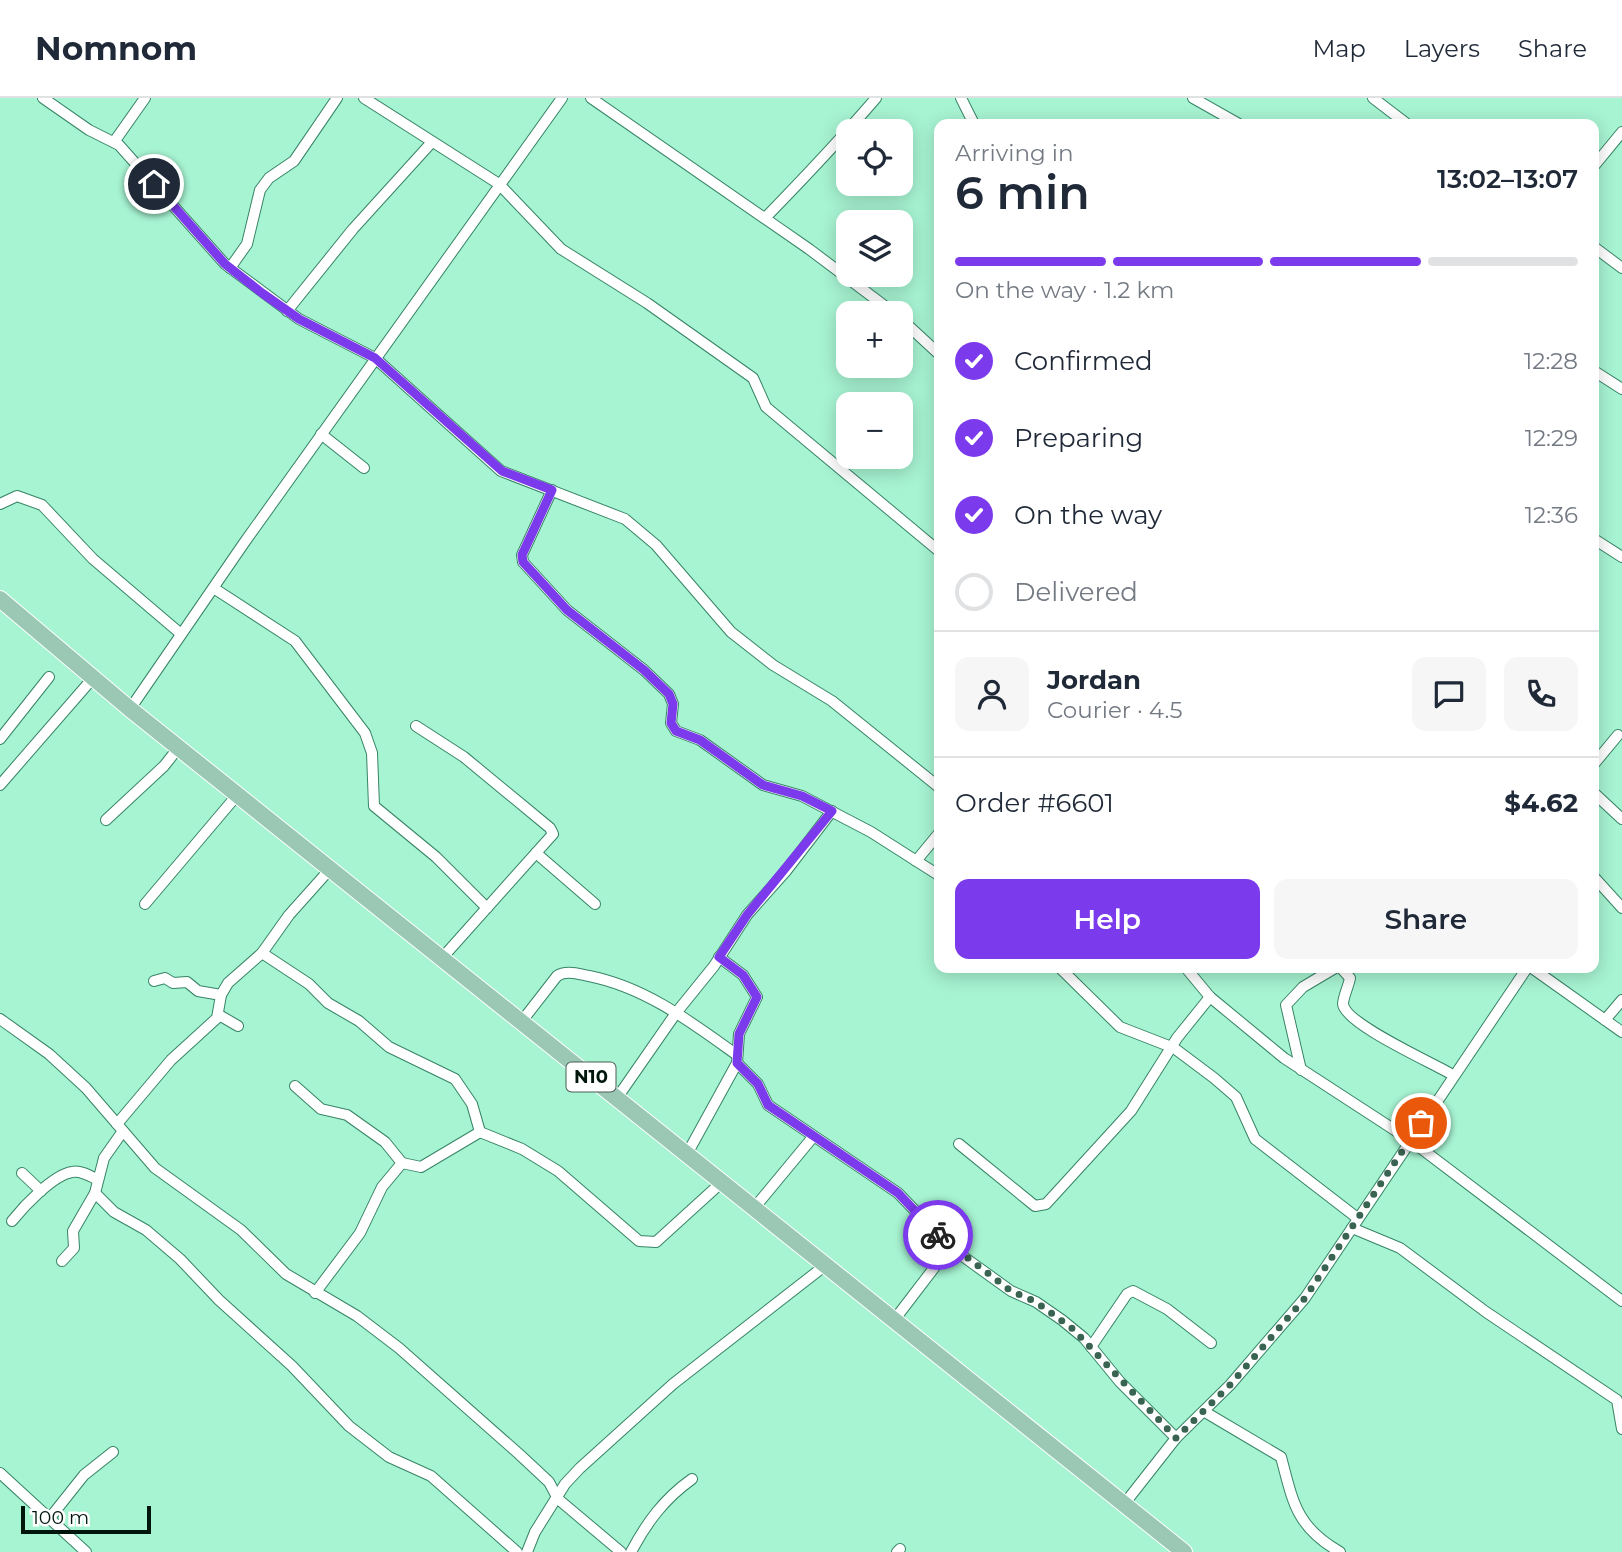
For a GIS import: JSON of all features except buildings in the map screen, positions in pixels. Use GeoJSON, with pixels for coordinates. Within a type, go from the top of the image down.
{"type":"FeatureCollection","features":[{"type":"Feature","properties":{"kind":"main road","name":"N10"},"geometry":{"type":"LineString","coordinates":[[0,599],[130,709],[1184,1552]]}},
{"type":"Feature","properties":{"kind":"street"},"geometry":{"type":"LineString","coordinates":[[43,98],[89,130],[114,142],[129,155],[230,268],[286,311],[375,358],[502,471],[625,519],[656,545],[731,632],[773,665],[832,701],[934,783]]}},
{"type":"Feature","properties":{"kind":"street"},"geometry":{"type":"LineString","coordinates":[[114,142],[145,98]]}},
{"type":"Feature","properties":{"kind":"street"},"geometry":{"type":"LineString","coordinates":[[230,268],[247,244],[260,190],[269,178],[294,161],[337,98]]}},
{"type":"Feature","properties":{"kind":"street"},"geometry":{"type":"LineString","coordinates":[[364,98],[499,184],[561,248],[647,303],[753,378],[766,407],[934,547]]}},
{"type":"Feature","properties":{"kind":"street"},"geometry":{"type":"LineString","coordinates":[[130,709],[321,434],[562,98]]}},
{"type":"Feature","properties":{"kind":"street"},"geometry":{"type":"LineString","coordinates":[[591,98],[751,212],[765,218],[878,301]]}},
{"type":"Feature","properties":{"kind":"street"},"geometry":{"type":"LineString","coordinates":[[765,218],[814,170],[825,153],[876,98]]}},
{"type":"Feature","properties":{"kind":"street"},"geometry":{"type":"LineString","coordinates":[[961,98],[972,119]]}},
{"type":"Feature","properties":{"kind":"street"},"geometry":{"type":"LineString","coordinates":[[1193,98],[1230,119]]}},
{"type":"Feature","properties":{"kind":"street"},"geometry":{"type":"LineString","coordinates":[[1373,98],[1400,119]]}},
{"type":"Feature","properties":{"kind":"street"},"geometry":{"type":"LineString","coordinates":[[1599,160],[1622,132]]}},
{"type":"Feature","properties":{"kind":"street"},"geometry":{"type":"LineString","coordinates":[[286,311],[353,229],[432,142]]}},
{"type":"Feature","properties":{"kind":"street"},"geometry":{"type":"LineString","coordinates":[[1599,251],[1622,268]]}},
{"type":"Feature","properties":{"kind":"street"},"geometry":{"type":"LineString","coordinates":[[913,330],[934,349]]}},
{"type":"Feature","properties":{"kind":"street"},"geometry":{"type":"LineString","coordinates":[[1599,374],[1622,389]]}},
{"type":"Feature","properties":{"kind":"street"},"geometry":{"type":"LineString","coordinates":[[321,434],[363,468]]}},
{"type":"Feature","properties":{"kind":"street"},"geometry":{"type":"LineString","coordinates":[[552,490],[522,555],[523,562],[567,610],[644,670],[669,694],[673,704],[671,723],[676,731],[700,740],[763,785],[802,796],[832,811],[934,872]]}},
{"type":"Feature","properties":{"kind":"street"},"geometry":{"type":"LineString","coordinates":[[0,504],[16,496],[41,505],[93,559],[181,634]]}},
{"type":"Feature","properties":{"kind":"street"},"geometry":{"type":"LineString","coordinates":[[1599,542],[1622,557]]}},
{"type":"Feature","properties":{"kind":"street"},"geometry":{"type":"LineString","coordinates":[[215,589],[295,641],[368,739],[374,772],[374,806],[436,857],[486,908]]}},
{"type":"Feature","properties":{"kind":"street"},"geometry":{"type":"LineString","coordinates":[[0,739],[49,677]]}},
{"type":"Feature","properties":{"kind":"street"},"geometry":{"type":"LineString","coordinates":[[0,785],[93,678]]}},
{"type":"Feature","properties":{"kind":"street"},"geometry":{"type":"LineString","coordinates":[[416,726],[464,757],[550,828],[553,834],[443,957]]}},
{"type":"Feature","properties":{"kind":"street"},"geometry":{"type":"LineString","coordinates":[[1599,758],[1618,735]]}},
{"type":"Feature","properties":{"kind":"street"},"geometry":{"type":"LineString","coordinates":[[106,820],[164,766],[179,747]]}},
{"type":"Feature","properties":{"kind":"street"},"geometry":{"type":"LineString","coordinates":[[145,904],[238,793]]}},
{"type":"Feature","properties":{"kind":"street"},"geometry":{"type":"LineString","coordinates":[[1599,800],[1622,819]]}},
{"type":"Feature","properties":{"kind":"street"},"geometry":{"type":"LineString","coordinates":[[617,1098],[747,915],[832,811]]}},
{"type":"Feature","properties":{"kind":"street"},"geometry":{"type":"LineString","coordinates":[[916,861],[934,839]]}},
{"type":"Feature","properties":{"kind":"street"},"geometry":{"type":"LineString","coordinates":[[536,853],[595,904]]}},
{"type":"Feature","properties":{"kind":"street"},"geometry":{"type":"LineString","coordinates":[[62,1261],[74,1248],[74,1231],[95,1192],[104,1158],[120,1127],[171,1060],[219,1014],[221,995],[232,979],[262,953],[289,915],[331,868]]}},
{"type":"Feature","properties":{"kind":"street"},"geometry":{"type":"LineString","coordinates":[[1599,883],[1622,908]]}},
{"type":"Feature","properties":{"kind":"street"},"geometry":{"type":"LineString","coordinates":[[262,953],[309,984],[328,1003],[359,1021],[389,1047],[455,1079],[472,1104],[481,1132],[522,1149],[558,1171],[627,1231],[647,1243],[656,1242],[722,1182]]}},
{"type":"Feature","properties":{"kind":"street"},"geometry":{"type":"LineString","coordinates":[[687,1154],[737,1059],[739,1034],[757,997],[743,975],[719,957]]}},
{"type":"Feature","properties":{"kind":"street"},"geometry":{"type":"LineString","coordinates":[[522,1021],[557,976],[565,973],[619,983],[676,1013],[737,1059],[758,1084],[768,1105],[898,1193],[950,1247],[1011,1291],[1053,1314],[1091,1347],[1176,1438]]}},
{"type":"Feature","properties":{"kind":"street"},"geometry":{"type":"LineString","coordinates":[[1065,973],[1120,1027],[1174,1048],[1236,1097],[1248,1127],[1260,1144],[1356,1217]]}},
{"type":"Feature","properties":{"kind":"street"},"geometry":{"type":"LineString","coordinates":[[1190,973],[1210,997],[1301,1070],[1410,1140],[1622,1301]]}},
{"type":"Feature","properties":{"kind":"street"},"geometry":{"type":"LineString","coordinates":[[1301,1070],[1286,1005],[1303,987],[1327,973]]}},
{"type":"Feature","properties":{"kind":"street"},"geometry":{"type":"LineString","coordinates":[[1345,973],[1350,978],[1343,1002],[1349,1016],[1362,1027],[1453,1074]]}},
{"type":"Feature","properties":{"kind":"street"},"geometry":{"type":"LineString","coordinates":[[1125,1503],[1176,1438],[1205,1412],[1305,1298],[1352,1228],[1356,1217],[1525,973]]}},
{"type":"Feature","properties":{"kind":"street"},"geometry":{"type":"LineString","coordinates":[[1536,973],[1622,1032]]}},
{"type":"Feature","properties":{"kind":"street"},"geometry":{"type":"LineString","coordinates":[[154,981],[165,978],[173,984],[187,982],[198,991],[221,995]]}},
{"type":"Feature","properties":{"kind":"street"},"geometry":{"type":"LineString","coordinates":[[959,1144],[1029,1201],[1041,1206],[1131,1111],[1174,1048],[1177,1038],[1210,997]]}},
{"type":"Feature","properties":{"kind":"street"},"geometry":{"type":"LineString","coordinates":[[1605,1020],[1622,1000]]}},
{"type":"Feature","properties":{"kind":"street"},"geometry":{"type":"LineString","coordinates":[[219,1014],[238,1026]]}},
{"type":"Feature","properties":{"kind":"street"},"geometry":{"type":"LineString","coordinates":[[0,1019],[49,1054],[96,1098],[155,1168],[241,1230],[286,1274],[357,1316],[399,1348],[549,1482],[558,1499],[621,1552]]}},
{"type":"Feature","properties":{"kind":"street"},"geometry":{"type":"LineString","coordinates":[[295,1086],[321,1109],[346,1115],[385,1142],[401,1163],[421,1167],[481,1132]]}},
{"type":"Feature","properties":{"kind":"street"},"geometry":{"type":"LineString","coordinates":[[755,1208],[813,1137]]}},
{"type":"Feature","properties":{"kind":"street"},"geometry":{"type":"LineString","coordinates":[[315,1293],[360,1233],[382,1187],[401,1163]]}},
{"type":"Feature","properties":{"kind":"street"},"geometry":{"type":"LineString","coordinates":[[12,1221],[41,1191],[72,1172],[98,1180]]}},
{"type":"Feature","properties":{"kind":"street"},"geometry":{"type":"LineString","coordinates":[[22,1173],[41,1191]]}},
{"type":"Feature","properties":{"kind":"street"},"geometry":{"type":"LineString","coordinates":[[95,1192],[114,1212],[146,1230],[180,1259],[219,1300],[292,1366],[349,1426],[389,1457],[431,1476],[517,1552]]}},
{"type":"Feature","properties":{"kind":"street"},"geometry":{"type":"LineString","coordinates":[[1352,1228],[1400,1248],[1486,1312],[1619,1399],[1622,1429]]}},
{"type":"Feature","properties":{"kind":"street"},"geometry":{"type":"LineString","coordinates":[[895,1319],[950,1247]]}},
{"type":"Feature","properties":{"kind":"street"},"geometry":{"type":"LineString","coordinates":[[527,1552],[535,1532],[565,1484],[580,1468],[673,1384],[827,1265]]}},
{"type":"Feature","properties":{"kind":"street"},"geometry":{"type":"LineString","coordinates":[[1091,1347],[1127,1294],[1133,1291],[1167,1309],[1211,1343]]}},
{"type":"Feature","properties":{"kind":"street"},"geometry":{"type":"LineString","coordinates":[[1205,1412],[1281,1457],[1292,1505],[1311,1532],[1340,1552]]}},
{"type":"Feature","properties":{"kind":"street"},"geometry":{"type":"LineString","coordinates":[[49,1519],[84,1475],[113,1452]]}},
{"type":"Feature","properties":{"kind":"street"},"geometry":{"type":"LineString","coordinates":[[0,1473],[86,1552]]}},
{"type":"Feature","properties":{"kind":"street"},"geometry":{"type":"LineString","coordinates":[[631,1552],[654,1513],[692,1479]]}},
{"type":"Feature","properties":{"kind":"way so far"},"geometry":{"type":"LineString","coordinates":[[938,1235],[950,1247],[986,1270],[1011,1291],[1036,1302],[1084,1338],[1120,1381],[1176,1438],[1230,1385],[1305,1298],[1352,1228],[1356,1217],[1421,1123]]}},
{"type":"Feature","properties":{"kind":"route"},"geometry":{"type":"LineString","coordinates":[[154,184],[204,243],[225,264],[262,293],[299,319],[375,358],[509,476],[552,490],[522,555],[523,562],[567,610],[644,670],[669,694],[673,704],[671,723],[676,731],[700,740],[763,785],[802,796],[832,811],[786,871],[747,915],[719,957],[743,975],[757,997],[756,1005],[737,1040],[737,1063],[758,1084],[768,1105],[792,1124],[898,1193],[938,1235]]}}]}
